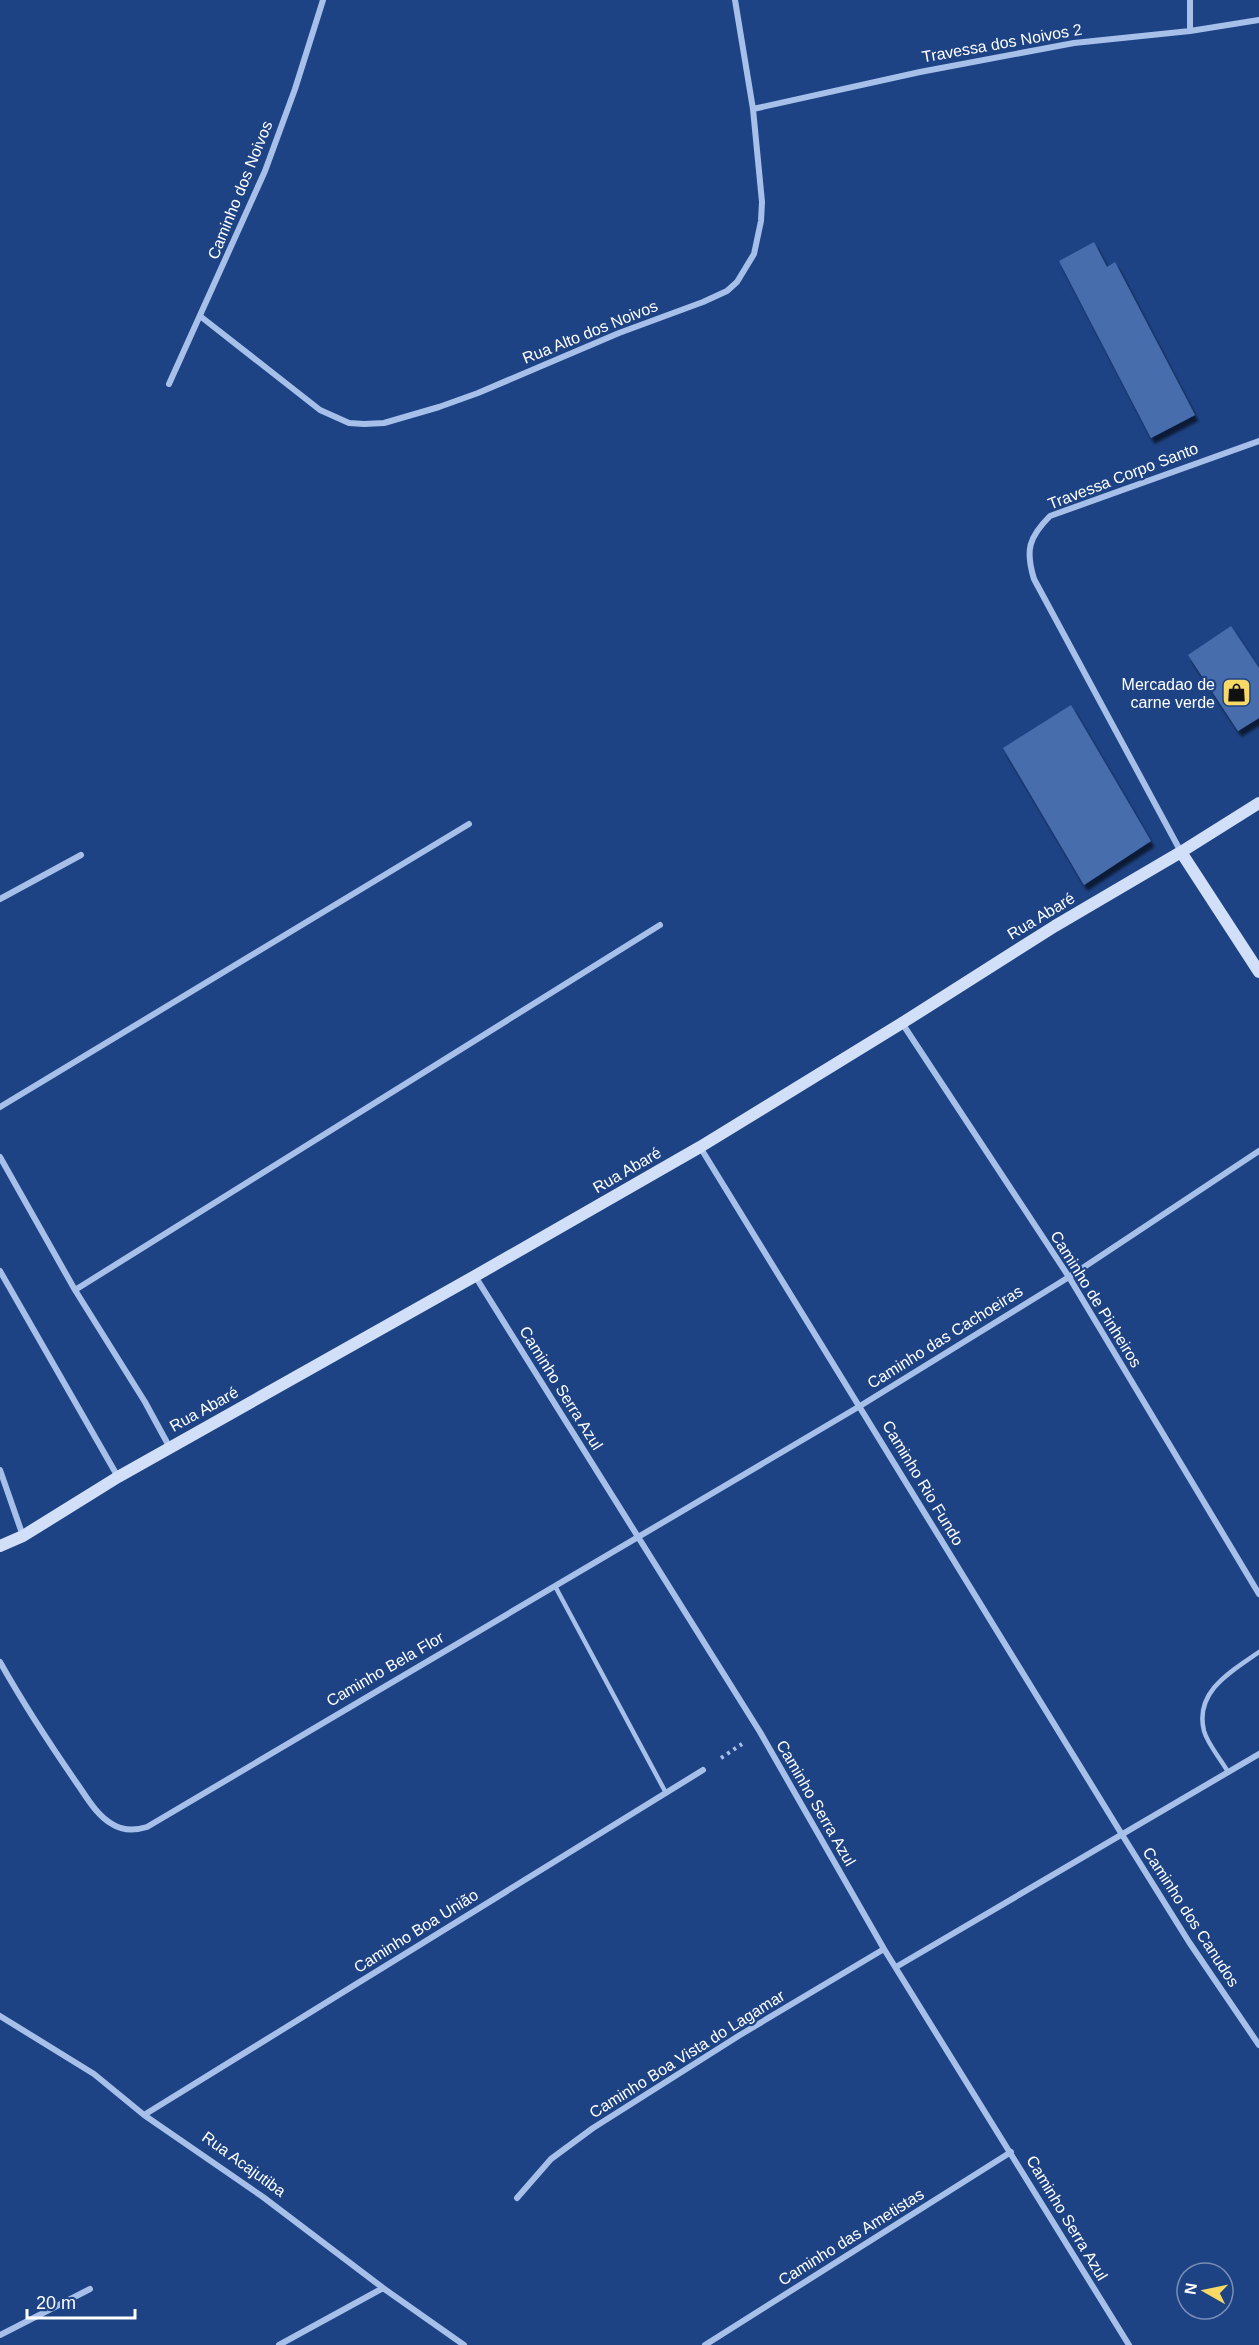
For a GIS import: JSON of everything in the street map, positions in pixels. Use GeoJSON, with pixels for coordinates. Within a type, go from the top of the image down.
{"type":"FeatureCollection","features":[{"type":"Feature","properties":{"kind":"street","name":"Caminho dos Noivos"},"geometry":{"type":"LineString","coordinates":[[169,384],[265,171],[295,89],[323,0]]}},
{"type":"Feature","properties":{"kind":"street","name":"Rua Alto dos Noivos"},"geometry":{"type":"LineString","coordinates":[[200,316],[321,410],[350,423],[384,423],[439,408],[478,393],[619,333],[727,291],[737,282],[754,254],[761,221],[762,202],[753,109],[735,0]]}},
{"type":"Feature","properties":{"kind":"street"},"geometry":{"type":"LineString","coordinates":[[1190,0],[1190,31]]}},
{"type":"Feature","properties":{"kind":"street","name":"Travessa dos Noivos 2"},"geometry":{"type":"LineString","coordinates":[[753,109],[920,72],[1074,43],[1190,31],[1259,20]]}},
{"type":"Feature","properties":{"kind":"street","name":"Travessa Corpo Santo"},"geometry":{"type":"LineString","coordinates":[[1181,852],[1034,579],[1029,564],[1030,546],[1035,531],[1050,516],[1259,441]]}},
{"type":"Feature","properties":{"kind":"street","name":"Rua Abaré"},"geometry":{"type":"LineString","coordinates":[[0,1546],[23,1536],[118,1477],[700,1147],[1055,926],[1259,803]]}},
{"type":"Feature","properties":{"kind":"street"},"geometry":{"type":"LineString","coordinates":[[0,1107],[469,824]]}},
{"type":"Feature","properties":{"kind":"street"},"geometry":{"type":"LineString","coordinates":[[1181,852],[1259,972]]}},
{"type":"Feature","properties":{"kind":"street"},"geometry":{"type":"LineString","coordinates":[[0,899],[81,855]]}},
{"type":"Feature","properties":{"kind":"street"},"geometry":{"type":"LineString","coordinates":[[75,1290],[660,925]]}},
{"type":"Feature","properties":{"kind":"street","name":"Caminho de Pinheiros"},"geometry":{"type":"LineString","coordinates":[[902,1023],[1068,1276],[1259,1594]]}},
{"type":"Feature","properties":{"kind":"street","name":"Caminho Rio Fundo"},"geometry":{"type":"LineString","coordinates":[[700,1147],[1122,1833]]}},
{"type":"Feature","properties":{"kind":"street","name":"Caminho das Cachoeiras"},"geometry":{"type":"LineString","coordinates":[[639,1536],[860,1406],[1068,1276],[1259,1151]]}},
{"type":"Feature","properties":{"kind":"street"},"geometry":{"type":"LineString","coordinates":[[0,1157],[75,1290],[145,1402],[170,1448]]}},
{"type":"Feature","properties":{"kind":"street"},"geometry":{"type":"LineString","coordinates":[[0,1271],[118,1477]]}},
{"type":"Feature","properties":{"kind":"street","name":"Caminho Serra Azul"},"geometry":{"type":"LineString","coordinates":[[475,1276],[760,1732],[884,1949],[1129,2345]]}},
{"type":"Feature","properties":{"kind":"street"},"geometry":{"type":"LineString","coordinates":[[0,1470],[23,1536]]}},
{"type":"Feature","properties":{"kind":"street","name":"Caminho Bela Flor"},"geometry":{"type":"LineString","coordinates":[[0,1662],[61,1761],[101,1816],[120,1828],[136,1830],[147,1827],[639,1536]]}},
{"type":"Feature","properties":{"kind":"street"},"geometry":{"type":"LineString","coordinates":[[896,1967],[1259,1754]]}},
{"type":"Feature","properties":{"kind":"street","name":"Caminho Boa União"},"geometry":{"type":"LineString","coordinates":[[144,2115],[703,1770]]}},
{"type":"Feature","properties":{"kind":"street","name":"Caminho dos Canudos"},"geometry":{"type":"LineString","coordinates":[[1122,1833],[1190,1942],[1259,2045]]}},
{"type":"Feature","properties":{"kind":"street","name":"Caminho Boa Vista do Lagamar"},"geometry":{"type":"LineString","coordinates":[[517,2198],[551,2159],[593,2128],[740,2034],[884,1949]]}},
{"type":"Feature","properties":{"kind":"street","name":"Rua Acajutiba"},"geometry":{"type":"LineString","coordinates":[[0,2016],[94,2074],[144,2115],[255,2191],[383,2288],[464,2345]]}},
{"type":"Feature","properties":{"kind":"street","name":"Caminho das Ametistas"},"geometry":{"type":"LineString","coordinates":[[705,2345],[1011,2152]]}},
{"type":"Feature","properties":{"kind":"street"},"geometry":{"type":"LineString","coordinates":[[279,2345],[383,2288]]}},
{"type":"Feature","properties":{"kind":"street"},"geometry":{"type":"LineString","coordinates":[[0,2335],[90,2289]]}},
{"type":"Feature","properties":{"kind":"lane"},"geometry":{"type":"LineString","coordinates":[[555,1586],[666,1793]]}},
{"type":"Feature","properties":{"kind":"lane"},"geometry":{"type":"LineString","coordinates":[[1228,1772],[1204,1732],[1203,1714],[1209,1691],[1221,1678],[1259,1652]]}},
{"type":"Feature","properties":{"kind":"path"},"geometry":{"type":"LineString","coordinates":[[703,1770],[760,1732]]}},
{"type":"Feature","properties":{"kind":"building"},"geometry":{"type":"Polygon","coordinates":[[[1094,242],[1107,267],[1115,262],[1195,415],[1151,438],[1059,261],[1094,242]]]}},
{"type":"Feature","properties":{"kind":"building","name":"Mercadao de carne verde"},"geometry":{"type":"Polygon","coordinates":[[[1231,626],[1259,668],[1259,718],[1238,731],[1188,655],[1231,626]]]}},
{"type":"Feature","properties":{"kind":"building"},"geometry":{"type":"Polygon","coordinates":[[[1071,705],[1151,841],[1084,885],[1003,748],[1071,705]]]}},
{"type":"Feature","properties":{"kind":"place","name":"Mercadao de carne verde"},"geometry":{"type":"Point","coordinates":[1236,693]}}]}
